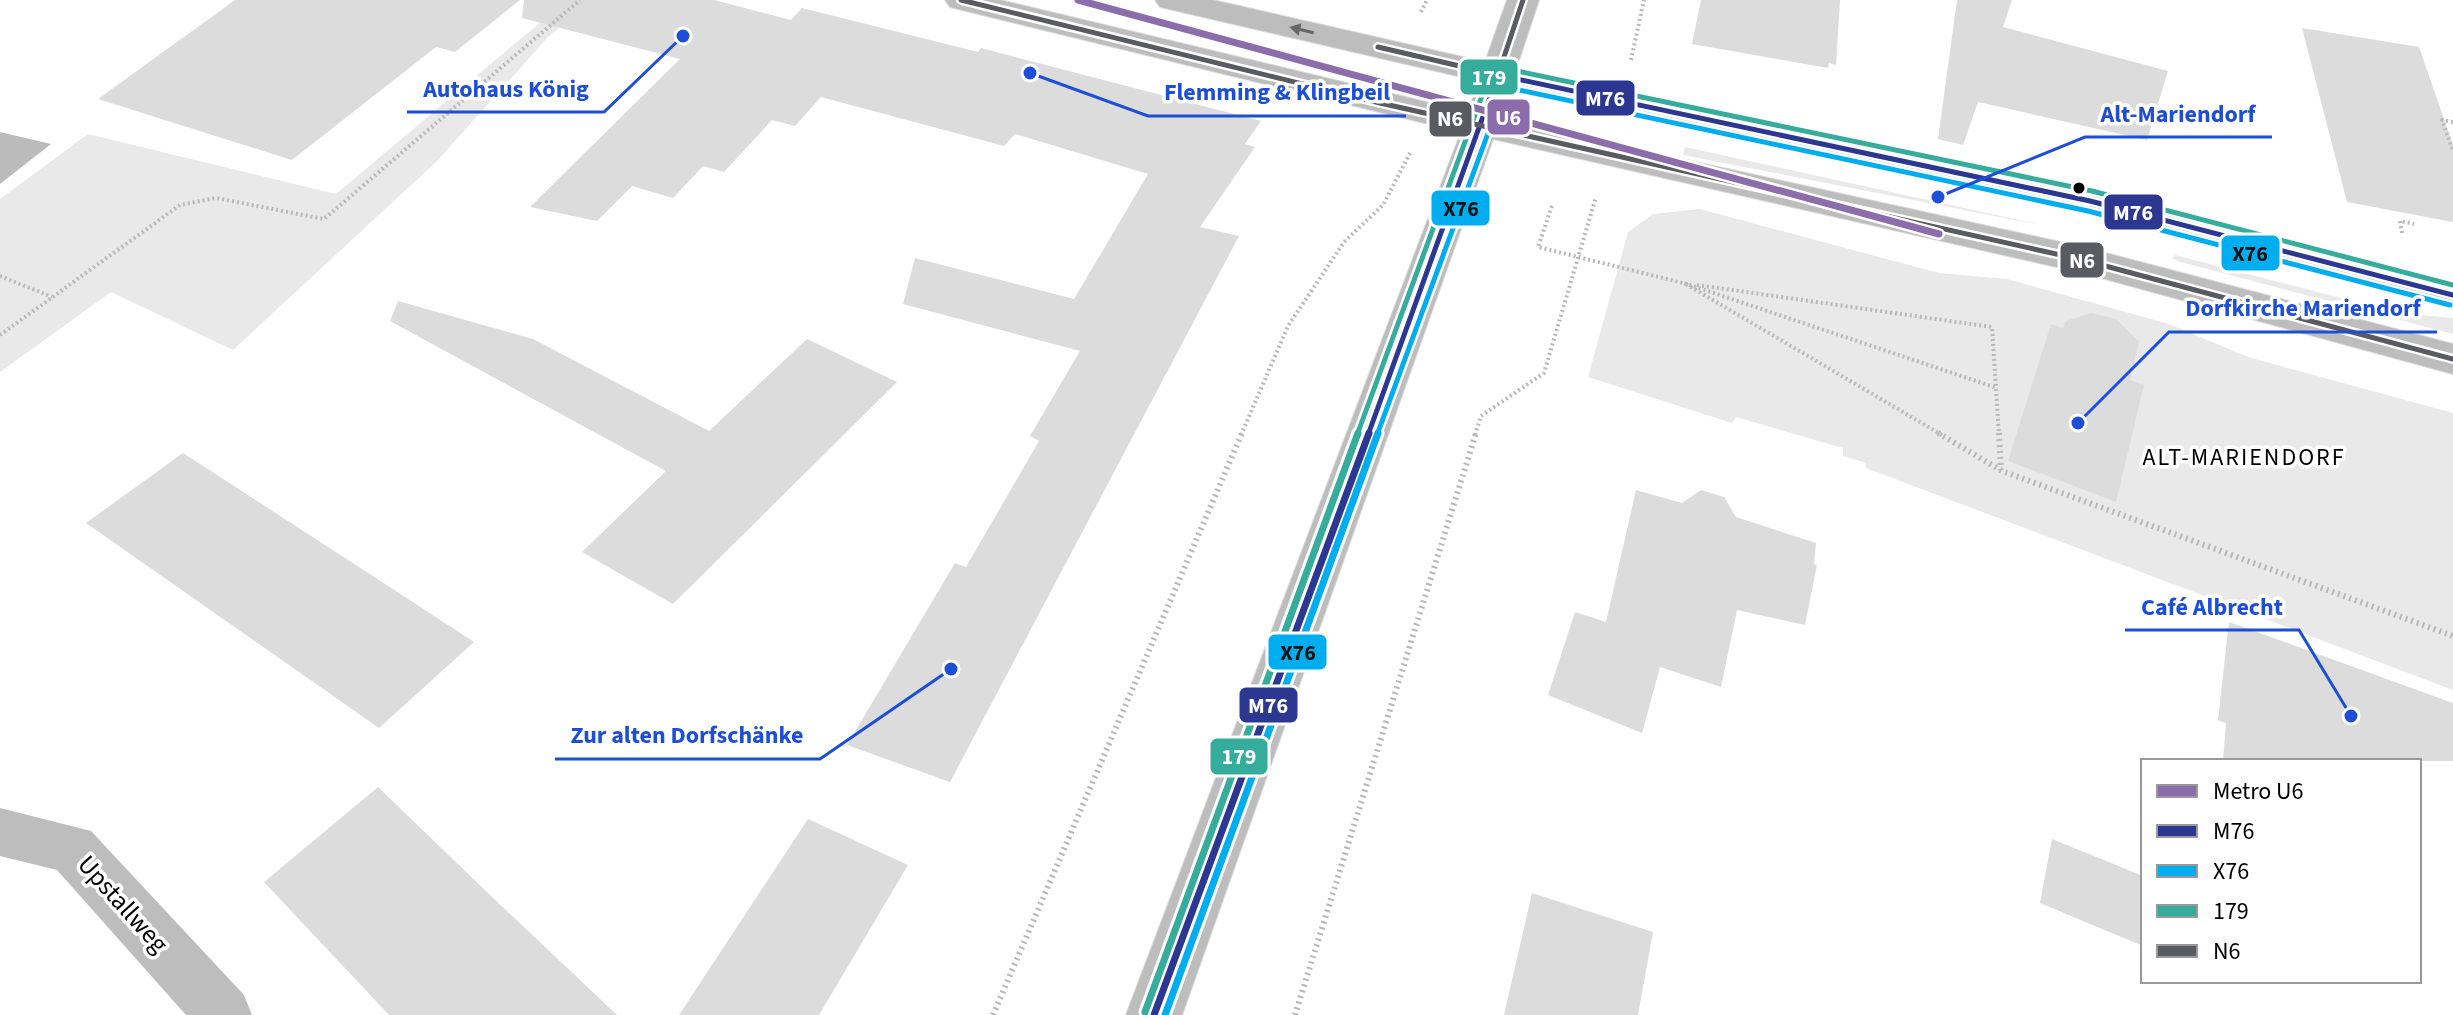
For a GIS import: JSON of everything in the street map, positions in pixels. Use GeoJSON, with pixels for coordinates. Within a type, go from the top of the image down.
{"type":"FeatureCollection","features":[{"type":"Feature","properties":{"kind":"main road"},"geometry":{"type":"LineString","coordinates":[[961,0],[1480,126],[2083,260],[2453,359]]}},
{"type":"Feature","properties":{"kind":"main road"},"geometry":{"type":"LineString","coordinates":[[1171,0],[1498,75],[2090,201],[2453,295]]}},
{"type":"Feature","properties":{"kind":"main road"},"geometry":{"type":"LineString","coordinates":[[1154,1015],[1480,126],[1523,0]]}},
{"type":"Feature","properties":{"kind":"main road","name":"Upstallweg"},"geometry":{"type":"LineString","coordinates":[[0,832],[72,849],[224,1015]]}},
{"type":"Feature","properties":{"kind":"path"},"geometry":{"type":"LineString","coordinates":[[0,335],[180,205],[216,198],[324,219],[580,0]]}},
{"type":"Feature","properties":{"kind":"path"},"geometry":{"type":"LineString","coordinates":[[1629,73],[1644,0]]}},
{"type":"Feature","properties":{"kind":"path"},"geometry":{"type":"LineString","coordinates":[[2453,122],[2442,120],[2453,151]]}},
{"type":"Feature","properties":{"kind":"path"},"geometry":{"type":"LineString","coordinates":[[993,1015],[1288,326],[1344,242],[1383,205],[1394,186]]}},
{"type":"Feature","properties":{"kind":"path"},"geometry":{"type":"LineString","coordinates":[[1295,1015],[1481,416],[1534,383],[1544,373],[1599,190]]}},
{"type":"Feature","properties":{"kind":"path"},"geometry":{"type":"LineString","coordinates":[[1552,206],[1538,247],[1684,283],[1997,388]]}},
{"type":"Feature","properties":{"kind":"path"},"geometry":{"type":"LineString","coordinates":[[2403,238],[2400,221],[2414,224]]}},
{"type":"Feature","properties":{"kind":"path"},"geometry":{"type":"LineString","coordinates":[[0,276],[52,297]]}},
{"type":"Feature","properties":{"kind":"path"},"geometry":{"type":"LineString","coordinates":[[1684,283],[1992,327],[2002,471]]}},
{"type":"Feature","properties":{"kind":"path"},"geometry":{"type":"LineString","coordinates":[[1684,283],[2002,471],[2453,636]]}},
{"type":"Feature","properties":{"kind":"shaded area"},"geometry":{"type":"Polygon","coordinates":[[[567,0],[593,0],[548,37],[437,161],[233,350],[111,292],[0,372],[0,199],[88,134],[336,194],[567,0]]]}},
{"type":"Feature","properties":{"kind":"shaded area"},"geometry":{"type":"Polygon","coordinates":[[[0,132],[51,144],[0,184],[0,132]]]}},
{"type":"Feature","properties":{"kind":"shaded area"},"geometry":{"type":"Polygon","coordinates":[[[1685,147],[2046,226],[1683,155],[1685,147]]]}},
{"type":"Feature","properties":{"kind":"shaded area"},"geometry":{"type":"Polygon","coordinates":[[[1700,209],[1939,273],[2007,279],[2169,324],[2248,357],[2453,413],[2453,690],[1866,468],[1866,463],[1843,456],[1843,448],[1736,417],[1732,423],[1588,377],[1628,232],[1653,214],[1700,209]]]}},
{"type":"Feature","properties":{"kind":"shaded area"},"geometry":{"type":"Polygon","coordinates":[[[2175,255],[2398,313],[2453,318],[2453,334],[2177,261],[2172,258],[2175,255]]]}},
{"type":"Feature","properties":{"kind":"building"},"geometry":{"type":"Polygon","coordinates":[[[235,0],[520,0],[455,52],[436,47],[292,160],[98,99],[235,0]]]}},
{"type":"Feature","properties":{"kind":"building"},"geometry":{"type":"Polygon","coordinates":[[[524,0],[714,0],[791,20],[802,8],[978,52],[981,48],[1261,121],[1245,144],[1255,147],[1200,227],[1239,236],[950,782],[847,745],[955,563],[966,567],[1039,441],[1030,436],[1080,351],[903,304],[915,258],[1074,299],[1148,174],[1015,134],[1004,146],[821,97],[795,126],[772,120],[724,172],[703,166],[673,198],[632,186],[597,221],[530,207],[680,59],[522,18],[524,0]]]}},
{"type":"Feature","properties":{"kind":"building"},"geometry":{"type":"Polygon","coordinates":[[[1701,0],[1840,0],[1836,65],[1829,63],[1828,68],[1692,44],[1701,0]]]}},
{"type":"Feature","properties":{"kind":"building"},"geometry":{"type":"Polygon","coordinates":[[[1957,0],[2012,0],[2003,27],[2168,71],[2147,140],[1978,102],[1963,145],[1938,139],[1957,0]]]}},
{"type":"Feature","properties":{"kind":"building"},"geometry":{"type":"Polygon","coordinates":[[[2302,28],[2419,47],[2453,145],[2453,222],[2347,202],[2302,28]]]}},
{"type":"Feature","properties":{"kind":"building"},"geometry":{"type":"Polygon","coordinates":[[[398,301],[533,339],[709,431],[807,339],[897,382],[673,604],[582,552],[666,471],[390,321],[398,301]]]}},
{"type":"Feature","properties":{"kind":"building"},"geometry":{"type":"Polygon","coordinates":[[[2091,313],[2116,319],[2139,342],[2130,380],[2144,385],[2116,502],[2008,461],[2051,324],[2063,328],[2066,321],[2091,313]]]}},
{"type":"Feature","properties":{"kind":"building"},"geometry":{"type":"Polygon","coordinates":[[[183,453],[474,642],[379,728],[86,523],[183,453]]]}},
{"type":"Feature","properties":{"kind":"building"},"geometry":{"type":"Polygon","coordinates":[[[1636,490],[1682,503],[1701,490],[1724,497],[1736,517],[1816,543],[1814,564],[1817,565],[1805,625],[1737,610],[1721,687],[1660,667],[1642,733],[1548,695],[1575,612],[1606,622],[1636,490]]]}},
{"type":"Feature","properties":{"kind":"building"},"geometry":{"type":"Polygon","coordinates":[[[2229,622],[2453,703],[2453,761],[2223,759],[2226,723],[2218,720],[2229,622]]]}},
{"type":"Feature","properties":{"kind":"building"},"geometry":{"type":"Polygon","coordinates":[[[378,787],[617,1015],[389,1015],[264,882],[378,787]]]}},
{"type":"Feature","properties":{"kind":"building"},"geometry":{"type":"Polygon","coordinates":[[[808,819],[908,865],[819,1015],[679,1015],[808,819]]]}},
{"type":"Feature","properties":{"kind":"building"},"geometry":{"type":"Polygon","coordinates":[[[2052,839],[2141,875],[2141,945],[2040,903],[2052,839]]]}},
{"type":"Feature","properties":{"kind":"building"},"geometry":{"type":"Polygon","coordinates":[[[1532,893],[1653,932],[1638,1015],[1504,1015],[1532,893]]]}},
{"type":"Feature","properties":{"kind":"metro line","name":"U6"},"geometry":{"type":"LineString","coordinates":[[1078,0],[1939,234]]}},
{"type":"Feature","properties":{"kind":"transit line","name":"N6"},"geometry":{"type":"LineString","coordinates":[[961,0],[1380,103],[2083,260],[2453,359]]}},
{"type":"Feature","properties":{"kind":"transit line","name":"N6"},"geometry":{"type":"LineString","coordinates":[[1378,47],[1498,75],[1523,0]]}},
{"type":"Feature","properties":{"kind":"transit line","name":"179"},"geometry":{"type":"LineString","coordinates":[[1145,1012],[1493,66],[2092,191],[2453,285]]}},
{"type":"Feature","properties":{"kind":"transit line","name":"M76"},"geometry":{"type":"LineString","coordinates":[[1154,1015],[1456,198],[1498,75],[2090,201],[2453,295]]}},
{"type":"Feature","properties":{"kind":"transit line","name":"X76"},"geometry":{"type":"LineString","coordinates":[[1165,1015],[1505,87],[2088,211],[2450,305]]}},
{"type":"Feature","properties":{"kind":"place","name":"Autohaus König"},"geometry":{"type":"Point","coordinates":[683,36]}},
{"type":"Feature","properties":{"kind":"place","name":"Flemming & Klingbeil"},"geometry":{"type":"Point","coordinates":[1030,73]}},
{"type":"Feature","properties":{"kind":"place","name":"Alt-Mariendorf"},"geometry":{"type":"Point","coordinates":[1938,197]}},
{"type":"Feature","properties":{"kind":"place","name":"Dorfkirche Mariendorf"},"geometry":{"type":"Point","coordinates":[2078,423]}},
{"type":"Feature","properties":{"kind":"place","name":"Zur alten Dorfschänke"},"geometry":{"type":"Point","coordinates":[951,669]}},
{"type":"Feature","properties":{"kind":"place","name":"Café Albrecht"},"geometry":{"type":"Point","coordinates":[2351,716]}},
{"type":"Feature","properties":{"kind":"district","name":"ALT-MARIENDORF"},"geometry":{"type":"Point","coordinates":[2244,457]}}]}
